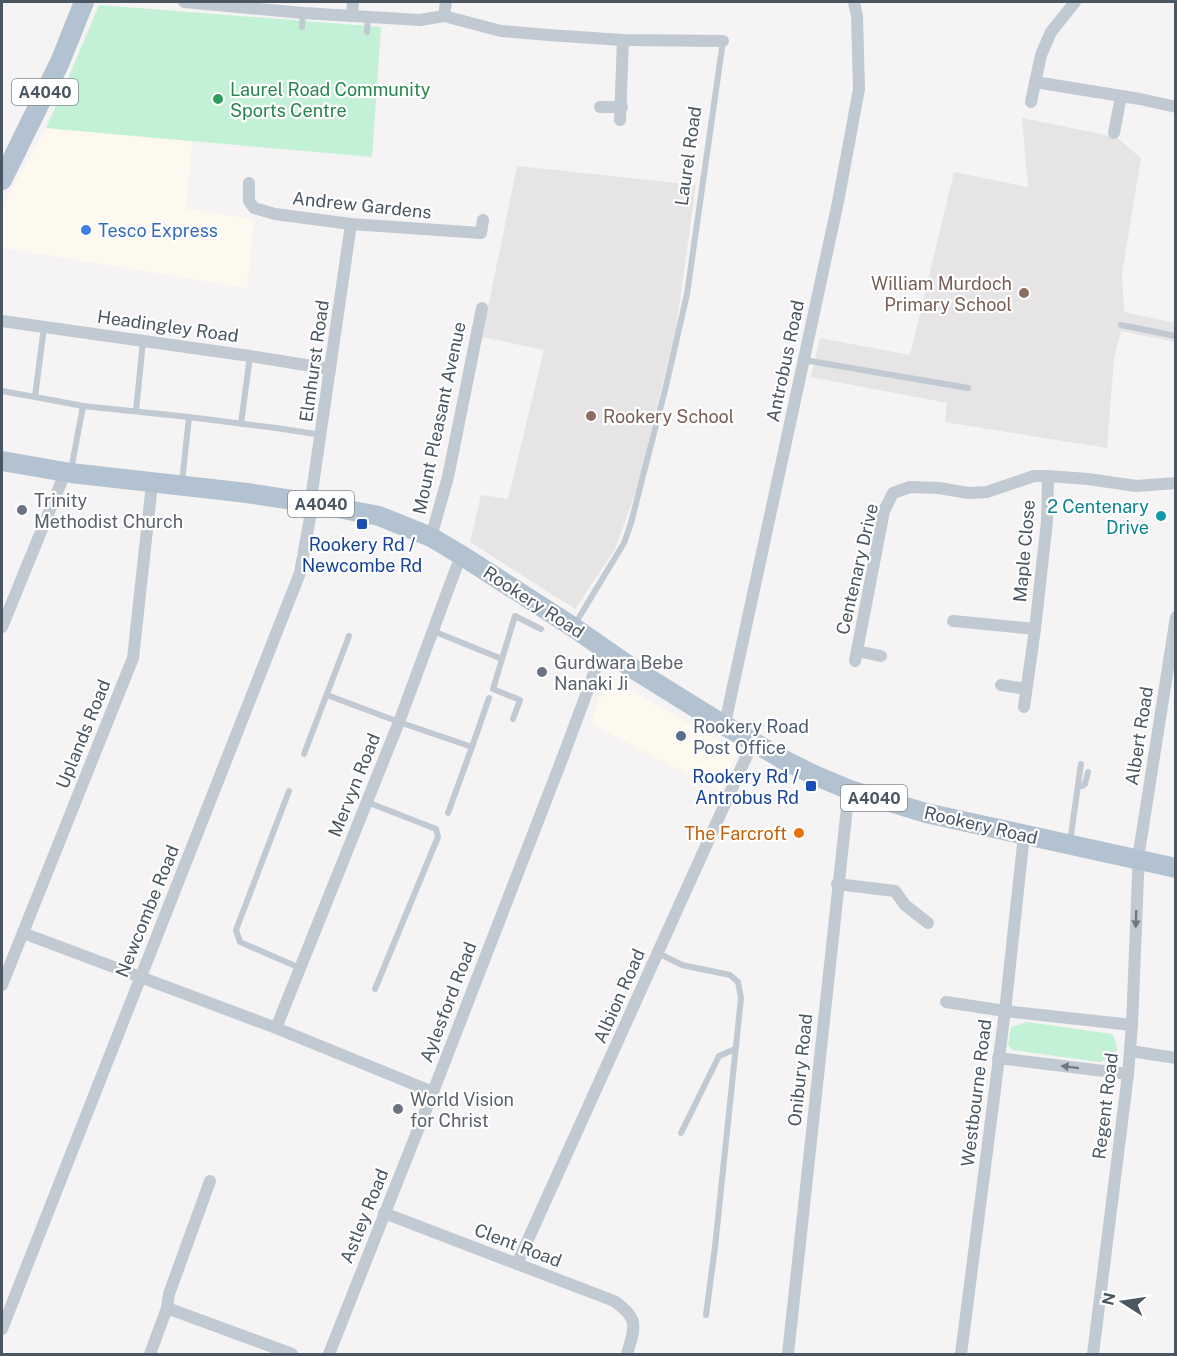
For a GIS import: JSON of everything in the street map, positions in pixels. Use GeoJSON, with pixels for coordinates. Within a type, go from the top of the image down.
{"type":"FeatureCollection","features":[{"type":"Feature","properties":{"kind":"main road","name":"A4040"},"geometry":{"type":"LineString","coordinates":[[2,180],[60,62],[84,2]]}},
{"type":"Feature","properties":{"kind":"main road","name":"Rookery Road"},"geometry":{"type":"LineString","coordinates":[[2,461],[68,473],[312,502],[379,516],[431,537],[722,724],[786,761],[850,790],[926,813],[1176,868]]}},
{"type":"Feature","properties":{"kind":"street","name":"Laurel Road"},"geometry":{"type":"LineString","coordinates":[[184,2],[235,4],[303,13],[420,20],[444,16],[501,32],[623,40],[723,41]]}},
{"type":"Feature","properties":{"kind":"street"},"geometry":{"type":"LineString","coordinates":[[352,16],[353,2]]}},
{"type":"Feature","properties":{"kind":"street"},"geometry":{"type":"LineString","coordinates":[[444,16],[446,2]]}},
{"type":"Feature","properties":{"kind":"street","name":"Antrobus Road"},"geometry":{"type":"LineString","coordinates":[[722,724],[727,714],[804,360],[838,202],[859,89],[857,16],[854,2]]}},
{"type":"Feature","properties":{"kind":"street"},"geometry":{"type":"LineString","coordinates":[[1031,102],[1041,55],[1051,32],[1075,2]]}},
{"type":"Feature","properties":{"kind":"street"},"geometry":{"type":"LineString","coordinates":[[620,120],[623,40]]}},
{"type":"Feature","properties":{"kind":"street"},"geometry":{"type":"LineString","coordinates":[[1035,82],[1176,106]]}},
{"type":"Feature","properties":{"kind":"street"},"geometry":{"type":"LineString","coordinates":[[1114,133],[1121,96]]}},
{"type":"Feature","properties":{"kind":"street"},"geometry":{"type":"LineString","coordinates":[[600,106],[622,106]]}},
{"type":"Feature","properties":{"kind":"street","name":"Andrew Gardens"},"geometry":{"type":"LineString","coordinates":[[249,183],[249,201],[255,208],[275,214],[351,224],[482,233],[483,220]]}},
{"type":"Feature","properties":{"kind":"street","name":"Elmhurst Road"},"geometry":{"type":"LineString","coordinates":[[312,502],[351,224]]}},
{"type":"Feature","properties":{"kind":"street","name":"Mount Pleasant Avenue"},"geometry":{"type":"LineString","coordinates":[[431,537],[448,477],[482,308]]}},
{"type":"Feature","properties":{"kind":"street","name":"Headingley Road"},"geometry":{"type":"LineString","coordinates":[[2,321],[330,369]]}},
{"type":"Feature","properties":{"kind":"street"},"geometry":{"type":"LineString","coordinates":[[2,627],[68,473]]}},
{"type":"Feature","properties":{"kind":"street","name":"Centenary Drive"},"geometry":{"type":"LineString","coordinates":[[881,656],[856,656],[884,511],[893,493],[910,488],[939,488],[968,493],[987,492],[1034,476],[1088,479],[1136,486],[1176,483]]}},
{"type":"Feature","properties":{"kind":"street","name":"Maple Close"},"geometry":{"type":"LineString","coordinates":[[1024,707],[1047,521],[1047,476]]}},
{"type":"Feature","properties":{"kind":"street","name":"Uplands Road"},"geometry":{"type":"LineString","coordinates":[[2,985],[133,658],[152,484]]}},
{"type":"Feature","properties":{"kind":"street","name":"Newcombe Road"},"geometry":{"type":"LineString","coordinates":[[2,1329],[300,573],[312,502]]}},
{"type":"Feature","properties":{"kind":"street","name":"Mervyn Road"},"geometry":{"type":"LineString","coordinates":[[276,1028],[399,722],[461,555]]}},
{"type":"Feature","properties":{"kind":"street","name":"Albert Road"},"geometry":{"type":"LineString","coordinates":[[1138,860],[1176,617]]}},
{"type":"Feature","properties":{"kind":"street","name":"Maple Close"},"geometry":{"type":"LineString","coordinates":[[954,621],[1035,629]]}},
{"type":"Feature","properties":{"kind":"street","name":"Aylesford Road"},"geometry":{"type":"LineString","coordinates":[[23,933],[276,1028],[433,1092],[605,649]]}},
{"type":"Feature","properties":{"kind":"street"},"geometry":{"type":"LineString","coordinates":[[1001,686],[1026,689]]}},
{"type":"Feature","properties":{"kind":"street","name":"Albion Road"},"geometry":{"type":"LineString","coordinates":[[517,1264],[753,742]]}},
{"type":"Feature","properties":{"kind":"street","name":"Onibury Road"},"geometry":{"type":"LineString","coordinates":[[788,1354],[837,884],[850,790]]}},
{"type":"Feature","properties":{"kind":"street","name":"Westbourne Road"},"geometry":{"type":"LineString","coordinates":[[961,1354],[1005,1011],[1024,835]]}},
{"type":"Feature","properties":{"kind":"street","name":"Regent Road"},"geometry":{"type":"LineString","coordinates":[[1093,1354],[1128,1074],[1138,860]]}},
{"type":"Feature","properties":{"kind":"street"},"geometry":{"type":"LineString","coordinates":[[837,884],[895,891],[904,905],[928,923]]}},
{"type":"Feature","properties":{"kind":"street"},"geometry":{"type":"LineString","coordinates":[[946,1002],[1132,1025]]}},
{"type":"Feature","properties":{"kind":"street"},"geometry":{"type":"LineString","coordinates":[[1130,1051],[1176,1058]]}},
{"type":"Feature","properties":{"kind":"street"},"geometry":{"type":"LineString","coordinates":[[998,1058],[1128,1074]]}},
{"type":"Feature","properties":{"kind":"street","name":"Astley Road"},"geometry":{"type":"LineString","coordinates":[[329,1354],[433,1092]]}},
{"type":"Feature","properties":{"kind":"street"},"geometry":{"type":"LineString","coordinates":[[150,1354],[210,1181]]}},
{"type":"Feature","properties":{"kind":"street","name":"Clent Road"},"geometry":{"type":"LineString","coordinates":[[384,1213],[614,1300],[626,1309],[632,1318],[634,1331],[627,1354]]}},
{"type":"Feature","properties":{"kind":"street"},"geometry":{"type":"LineString","coordinates":[[167,1308],[292,1354]]}},
{"type":"Feature","properties":{"kind":"lane"},"geometry":{"type":"LineString","coordinates":[[302,27],[303,13]]}},
{"type":"Feature","properties":{"kind":"lane"},"geometry":{"type":"LineString","coordinates":[[367,32],[368,17]]}},
{"type":"Feature","properties":{"kind":"lane","name":"Laurel Road"},"geometry":{"type":"LineString","coordinates":[[573,627],[624,543],[632,523],[687,294],[723,41]]}},
{"type":"Feature","properties":{"kind":"lane"},"geometry":{"type":"LineString","coordinates":[[1121,325],[1176,336]]}},
{"type":"Feature","properties":{"kind":"lane"},"geometry":{"type":"LineString","coordinates":[[35,397],[44,327]]}},
{"type":"Feature","properties":{"kind":"lane"},"geometry":{"type":"LineString","coordinates":[[136,411],[143,341]]}},
{"type":"Feature","properties":{"kind":"lane"},"geometry":{"type":"LineString","coordinates":[[241,424],[250,356]]}},
{"type":"Feature","properties":{"kind":"lane"},"geometry":{"type":"LineString","coordinates":[[804,360],[968,388]]}},
{"type":"Feature","properties":{"kind":"lane"},"geometry":{"type":"LineString","coordinates":[[2,392],[83,406],[189,417],[322,435]]}},
{"type":"Feature","properties":{"kind":"lane"},"geometry":{"type":"LineString","coordinates":[[68,473],[83,406]]}},
{"type":"Feature","properties":{"kind":"lane"},"geometry":{"type":"LineString","coordinates":[[181,486],[189,417]]}},
{"type":"Feature","properties":{"kind":"lane"},"geometry":{"type":"LineString","coordinates":[[513,719],[520,700],[493,689],[515,616],[541,629]]}},
{"type":"Feature","properties":{"kind":"lane"},"geometry":{"type":"LineString","coordinates":[[433,632],[502,659]]}},
{"type":"Feature","properties":{"kind":"lane"},"geometry":{"type":"LineString","coordinates":[[304,754],[349,636]]}},
{"type":"Feature","properties":{"kind":"lane"},"geometry":{"type":"LineString","coordinates":[[327,695],[472,747]]}},
{"type":"Feature","properties":{"kind":"lane"},"geometry":{"type":"LineString","coordinates":[[448,813],[489,698]]}},
{"type":"Feature","properties":{"kind":"lane"},"geometry":{"type":"LineString","coordinates":[[1070,845],[1081,764]]}},
{"type":"Feature","properties":{"kind":"lane"},"geometry":{"type":"LineString","coordinates":[[1078,786],[1085,784],[1088,772]]}},
{"type":"Feature","properties":{"kind":"lane"},"geometry":{"type":"LineString","coordinates":[[289,791],[236,930],[240,942],[300,968]]}},
{"type":"Feature","properties":{"kind":"lane"},"geometry":{"type":"LineString","coordinates":[[367,802],[436,829],[438,837],[375,989]]}},
{"type":"Feature","properties":{"kind":"lane"},"geometry":{"type":"LineString","coordinates":[[658,953],[682,965],[729,975],[738,982],[741,998],[706,1315]]}},
{"type":"Feature","properties":{"kind":"lane"},"geometry":{"type":"LineString","coordinates":[[681,1133],[719,1056],[735,1049]]}},
{"type":"Feature","properties":{"kind":"shaded area","name":"William Murdoch Primary School"},"geometry":{"type":"Polygon","coordinates":[[[1022,118],[1116,137],[1141,158],[1122,274],[1124,312],[1175,323],[1175,342],[1121,331],[1114,359],[1107,448],[945,422],[947,403],[811,377],[820,338],[910,355],[954,172],[1028,187],[1022,118]]]}},
{"type":"Feature","properties":{"kind":"shaded area"},"geometry":{"type":"Polygon","coordinates":[[[46,128],[192,142],[186,209],[254,219],[247,288],[2,248],[2,207],[46,128]]]}},
{"type":"Feature","properties":{"kind":"shaded area","name":"Rookery School"},"geometry":{"type":"Polygon","coordinates":[[[517,166],[696,185],[676,328],[637,489],[615,549],[575,609],[470,542],[481,495],[508,499],[544,350],[482,337],[517,166]]]}},
{"type":"Feature","properties":{"kind":"shaded area"},"geometry":{"type":"Polygon","coordinates":[[[608,677],[738,752],[720,791],[590,723],[608,677]]]}},
{"type":"Feature","properties":{"kind":"green space","name":"Laurel Road Community Sports Centre"},"geometry":{"type":"Polygon","coordinates":[[[99,5],[381,27],[372,157],[46,128],[99,5]]]}},
{"type":"Feature","properties":{"kind":"green space"},"geometry":{"type":"Polygon","coordinates":[[[1027,1022],[1112,1034],[1117,1049],[1110,1058],[1099,1062],[1013,1050],[1008,1045],[1011,1027],[1027,1022]]]}},
{"type":"Feature","properties":{"kind":"place","name":"Laurel Road Community Sports Centre"},"geometry":{"type":"Point","coordinates":[218,99]}},
{"type":"Feature","properties":{"kind":"place","name":"Tesco Express"},"geometry":{"type":"Point","coordinates":[86,230]}},
{"type":"Feature","properties":{"kind":"place","name":"William Murdoch Primary School"},"geometry":{"type":"Point","coordinates":[1024,293]}},
{"type":"Feature","properties":{"kind":"place","name":"Rookery School"},"geometry":{"type":"Point","coordinates":[591,416]}},
{"type":"Feature","properties":{"kind":"place","name":"Trinity Methodist Church"},"geometry":{"type":"Point","coordinates":[22,510]}},
{"type":"Feature","properties":{"kind":"place","name":"2 Centenary Drive"},"geometry":{"type":"Point","coordinates":[1161,516]}},
{"type":"Feature","properties":{"kind":"place","name":"Rookery Rd / Newcombe Rd"},"geometry":{"type":"Point","coordinates":[362,524]}},
{"type":"Feature","properties":{"kind":"place","name":"Gurdwara Bebe Nanaki Ji"},"geometry":{"type":"Point","coordinates":[542,672]}},
{"type":"Feature","properties":{"kind":"place","name":"Rookery Road Post Office"},"geometry":{"type":"Point","coordinates":[681,736]}},
{"type":"Feature","properties":{"kind":"place","name":"Rookery Rd / Antrobus Rd"},"geometry":{"type":"Point","coordinates":[811,786]}},
{"type":"Feature","properties":{"kind":"place","name":"The Farcroft"},"geometry":{"type":"Point","coordinates":[799,833]}},
{"type":"Feature","properties":{"kind":"place","name":"World Vision for Christ"},"geometry":{"type":"Point","coordinates":[398,1109]}}]}
